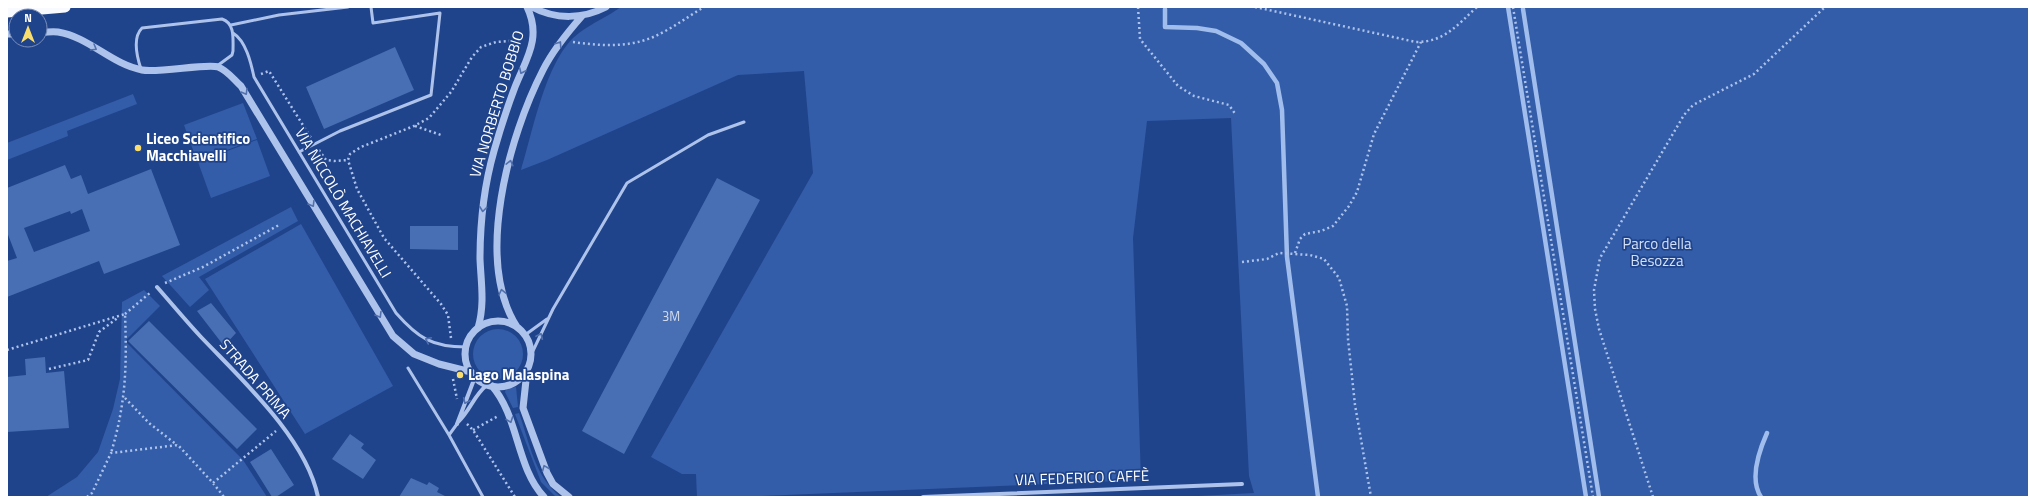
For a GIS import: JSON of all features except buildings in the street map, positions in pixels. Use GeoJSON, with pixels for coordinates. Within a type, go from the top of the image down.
{"type":"FeatureCollection","features":[{"type":"Feature","properties":{"kind":"highway"},"geometry":{"type":"LineString","coordinates":[[7,12],[66,7]]}},
{"type":"Feature","properties":{"kind":"street","name":"VIA NORBERTO BOBBIO"},"geometry":{"type":"LineString","coordinates":[[466,347],[469,340],[478,328],[483,304],[480,259],[482,218],[487,177],[510,101],[528,59],[532,40],[534,21],[527,7]]}},
{"type":"Feature","properties":{"kind":"street","name":"VIA NORBERTO BOBBIO"},"geometry":{"type":"LineString","coordinates":[[532,7],[552,15],[582,16],[606,7]]}},
{"type":"Feature","properties":{"kind":"street","name":"VIA NORBERTO BOBBIO"},"geometry":{"type":"LineString","coordinates":[[569,497],[553,484],[547,473],[526,415],[523,400],[531,355],[530,344],[525,335],[517,327],[507,309],[500,282],[497,245],[500,207],[517,136],[530,99],[543,69],[560,41],[582,16]]}},
{"type":"Feature","properties":{"kind":"street"},"geometry":{"type":"LineString","coordinates":[[48,32],[59,32],[66,34],[118,62],[141,70],[162,71],[217,66],[241,86],[393,336],[414,354],[473,375],[490,386],[503,402],[533,482],[544,497]]}},
{"type":"Feature","properties":{"kind":"street","name":"STRADA PRIMA"},"geometry":{"type":"LineString","coordinates":[[157,287],[268,409],[308,465],[315,482],[318,497]]}},
{"type":"Feature","properties":{"kind":"street"},"geometry":{"type":"LineString","coordinates":[[478,328],[494,322],[510,323],[517,327]]}},
{"type":"Feature","properties":{"kind":"street"},"geometry":{"type":"LineString","coordinates":[[456,424],[473,375],[465,356],[466,347]]}},
{"type":"Feature","properties":{"kind":"street"},"geometry":{"type":"LineString","coordinates":[[456,424],[464,417],[479,393],[490,386],[508,386],[527,371]]}},
{"type":"Feature","properties":{"kind":"street","name":"VIA FEDERICO CAFFÈ"},"geometry":{"type":"LineString","coordinates":[[923,497],[1242,484]]}},
{"type":"Feature","properties":{"kind":"lane"},"geometry":{"type":"LineString","coordinates":[[141,70],[138,60],[137,40],[139,32],[142,28],[222,19],[228,21],[231,25],[279,15],[348,7]]}},
{"type":"Feature","properties":{"kind":"lane"},"geometry":{"type":"LineString","coordinates":[[299,152],[340,131],[431,95],[440,12],[372,22],[371,7]]}},
{"type":"Feature","properties":{"kind":"lane","name":"VIA NICCOLÒ MACHIAVELLI"},"geometry":{"type":"LineString","coordinates":[[217,66],[232,55],[233,33],[231,25]]}},
{"type":"Feature","properties":{"kind":"lane","name":"VIA NICCOLÒ MACHIAVELLI"},"geometry":{"type":"LineString","coordinates":[[233,33],[237,36],[249,58],[254,77],[396,313],[409,328],[429,342],[451,347],[466,347]]}},
{"type":"Feature","properties":{"kind":"lane"},"geometry":{"type":"LineString","coordinates":[[531,355],[548,318],[627,183],[708,136],[744,122]]}},
{"type":"Feature","properties":{"kind":"lane"},"geometry":{"type":"LineString","coordinates":[[525,335],[548,318]]}},
{"type":"Feature","properties":{"kind":"lane"},"geometry":{"type":"LineString","coordinates":[[408,368],[449,435],[483,497]]}},
{"type":"Feature","properties":{"kind":"lane"},"geometry":{"type":"LineString","coordinates":[[449,435],[456,424]]}},
{"type":"Feature","properties":{"kind":"path"},"geometry":{"type":"LineString","coordinates":[[560,41],[601,46],[639,42],[654,37],[704,7]]}},
{"type":"Feature","properties":{"kind":"path"},"geometry":{"type":"LineString","coordinates":[[1138,7],[1140,39],[1178,86],[1194,96],[1229,105],[1236,115]]}},
{"type":"Feature","properties":{"kind":"path"},"geometry":{"type":"LineString","coordinates":[[1255,7],[1421,42],[1431,42],[1446,35],[1477,7]]}},
{"type":"Feature","properties":{"kind":"path"},"geometry":{"type":"LineString","coordinates":[[1513,7],[1593,497]]}},
{"type":"Feature","properties":{"kind":"path"},"geometry":{"type":"LineString","coordinates":[[1654,497],[1599,329],[1595,309],[1594,290],[1600,258],[1684,115],[1693,105],[1754,74],[1825,7]]}},
{"type":"Feature","properties":{"kind":"path"},"geometry":{"type":"LineString","coordinates":[[451,347],[448,315],[441,304],[384,238],[357,189],[348,160],[350,154],[361,147],[414,126],[429,118],[452,92],[472,57],[481,47],[496,42],[532,40]]}},
{"type":"Feature","properties":{"kind":"path"},"geometry":{"type":"LineString","coordinates":[[1294,252],[1300,239],[1305,234],[1320,231],[1333,226],[1349,206],[1356,192],[1374,134],[1421,42]]}},
{"type":"Feature","properties":{"kind":"path"},"geometry":{"type":"LineString","coordinates":[[254,77],[269,71],[326,160],[348,160]]}},
{"type":"Feature","properties":{"kind":"path"},"geometry":{"type":"LineString","coordinates":[[414,126],[441,135]]}},
{"type":"Feature","properties":{"kind":"path"},"geometry":{"type":"LineString","coordinates":[[7,350],[125,314],[157,287],[203,267],[279,225]]}},
{"type":"Feature","properties":{"kind":"path"},"geometry":{"type":"LineString","coordinates":[[1242,262],[1261,260],[1281,253],[1294,252],[1324,259],[1333,268],[1342,285],[1347,306],[1348,339],[1355,405],[1371,497]]}},
{"type":"Feature","properties":{"kind":"path"},"geometry":{"type":"LineString","coordinates":[[87,497],[92,494],[111,453],[124,397],[126,355],[125,314]]}},
{"type":"Feature","properties":{"kind":"path"},"geometry":{"type":"LineString","coordinates":[[49,369],[88,360],[99,332],[121,315]]}},
{"type":"Feature","properties":{"kind":"path"},"geometry":{"type":"LineString","coordinates":[[452,368],[458,404],[461,412]]}},
{"type":"Feature","properties":{"kind":"path"},"geometry":{"type":"LineString","coordinates":[[124,397],[149,423],[178,445],[224,497]]}},
{"type":"Feature","properties":{"kind":"path"},"geometry":{"type":"LineString","coordinates":[[464,417],[515,497]]}},
{"type":"Feature","properties":{"kind":"path"},"geometry":{"type":"LineString","coordinates":[[213,483],[281,427]]}},
{"type":"Feature","properties":{"kind":"path"},"geometry":{"type":"LineString","coordinates":[[111,453],[178,445]]}},
{"type":"Feature","properties":{"kind":"green space","name":"Parco della Besozza"},"geometry":{"type":"Polygon","coordinates":[[[621,7],[2029,7],[2029,497],[1180,497],[1254,493],[1249,476],[1231,118],[1147,121],[1133,238],[1141,480],[738,497],[697,497],[696,474],[682,474],[651,457],[813,173],[804,71],[738,75],[547,160],[521,170],[542,96],[558,59],[568,44],[579,33],[621,7]]]}},
{"type":"Feature","properties":{"kind":"green space"},"geometry":{"type":"Polygon","coordinates":[[[133,94],[137,104],[67,131],[68,136],[7,160],[7,143],[133,94]]]}},
{"type":"Feature","properties":{"kind":"green space"},"geometry":{"type":"Polygon","coordinates":[[[243,103],[257,139],[197,161],[184,125],[243,103]]]}},
{"type":"Feature","properties":{"kind":"green space"},"geometry":{"type":"Polygon","coordinates":[[[257,140],[270,176],[211,198],[198,162],[257,140]]]}},
{"type":"Feature","properties":{"kind":"green space"},"geometry":{"type":"Polygon","coordinates":[[[291,207],[298,221],[199,277],[209,290],[190,307],[162,276],[291,207]]]}},
{"type":"Feature","properties":{"kind":"green space"},"geometry":{"type":"Polygon","coordinates":[[[301,224],[393,386],[305,434],[205,279],[301,224]]]}},
{"type":"Feature","properties":{"kind":"green space"},"geometry":{"type":"Polygon","coordinates":[[[144,290],[160,306],[125,341],[243,460],[267,497],[46,497],[77,477],[98,452],[113,409],[120,379],[122,302],[144,290]]]}},
{"type":"Feature","properties":{"kind":"green space"},"geometry":{"type":"Polygon","coordinates":[[[493,329],[503,329],[516,336],[523,349],[523,359],[516,372],[503,379],[493,379],[484,375],[477,368],[473,359],[473,349],[477,340],[484,333],[493,329]]]}},
{"type":"Feature","properties":{"kind":"green space"},"geometry":{"type":"Polygon","coordinates":[[[516,387],[518,407],[513,408],[505,392],[506,389],[516,387]]]}},
{"type":"Feature","properties":{"kind":"green space"},"geometry":{"type":"Polygon","coordinates":[[[519,413],[539,469],[552,489],[561,497],[556,497],[541,482],[515,414],[519,413]]]}},
{"type":"Feature","properties":{"kind":"waterway"},"geometry":{"type":"LineString","coordinates":[[1508,7],[1586,497]]}},
{"type":"Feature","properties":{"kind":"waterway"},"geometry":{"type":"LineString","coordinates":[[1165,9],[1165,27],[1197,28],[1216,31],[1241,43],[1264,64],[1277,83],[1282,110],[1287,257],[1318,497]]}},
{"type":"Feature","properties":{"kind":"waterway"},"geometry":{"type":"LineString","coordinates":[[1523,9],[1599,497]]}},
{"type":"Feature","properties":{"kind":"waterway"},"geometry":{"type":"LineString","coordinates":[[1761,497],[1757,490],[1756,465],[1767,433]]}},
{"type":"Feature","properties":{"kind":"place","name":"Liceo Scientifico Macchiavelli"},"geometry":{"type":"Point","coordinates":[138,148]}},
{"type":"Feature","properties":{"kind":"place","name":"Lago Malaspina"},"geometry":{"type":"Point","coordinates":[460,375]}}]}
